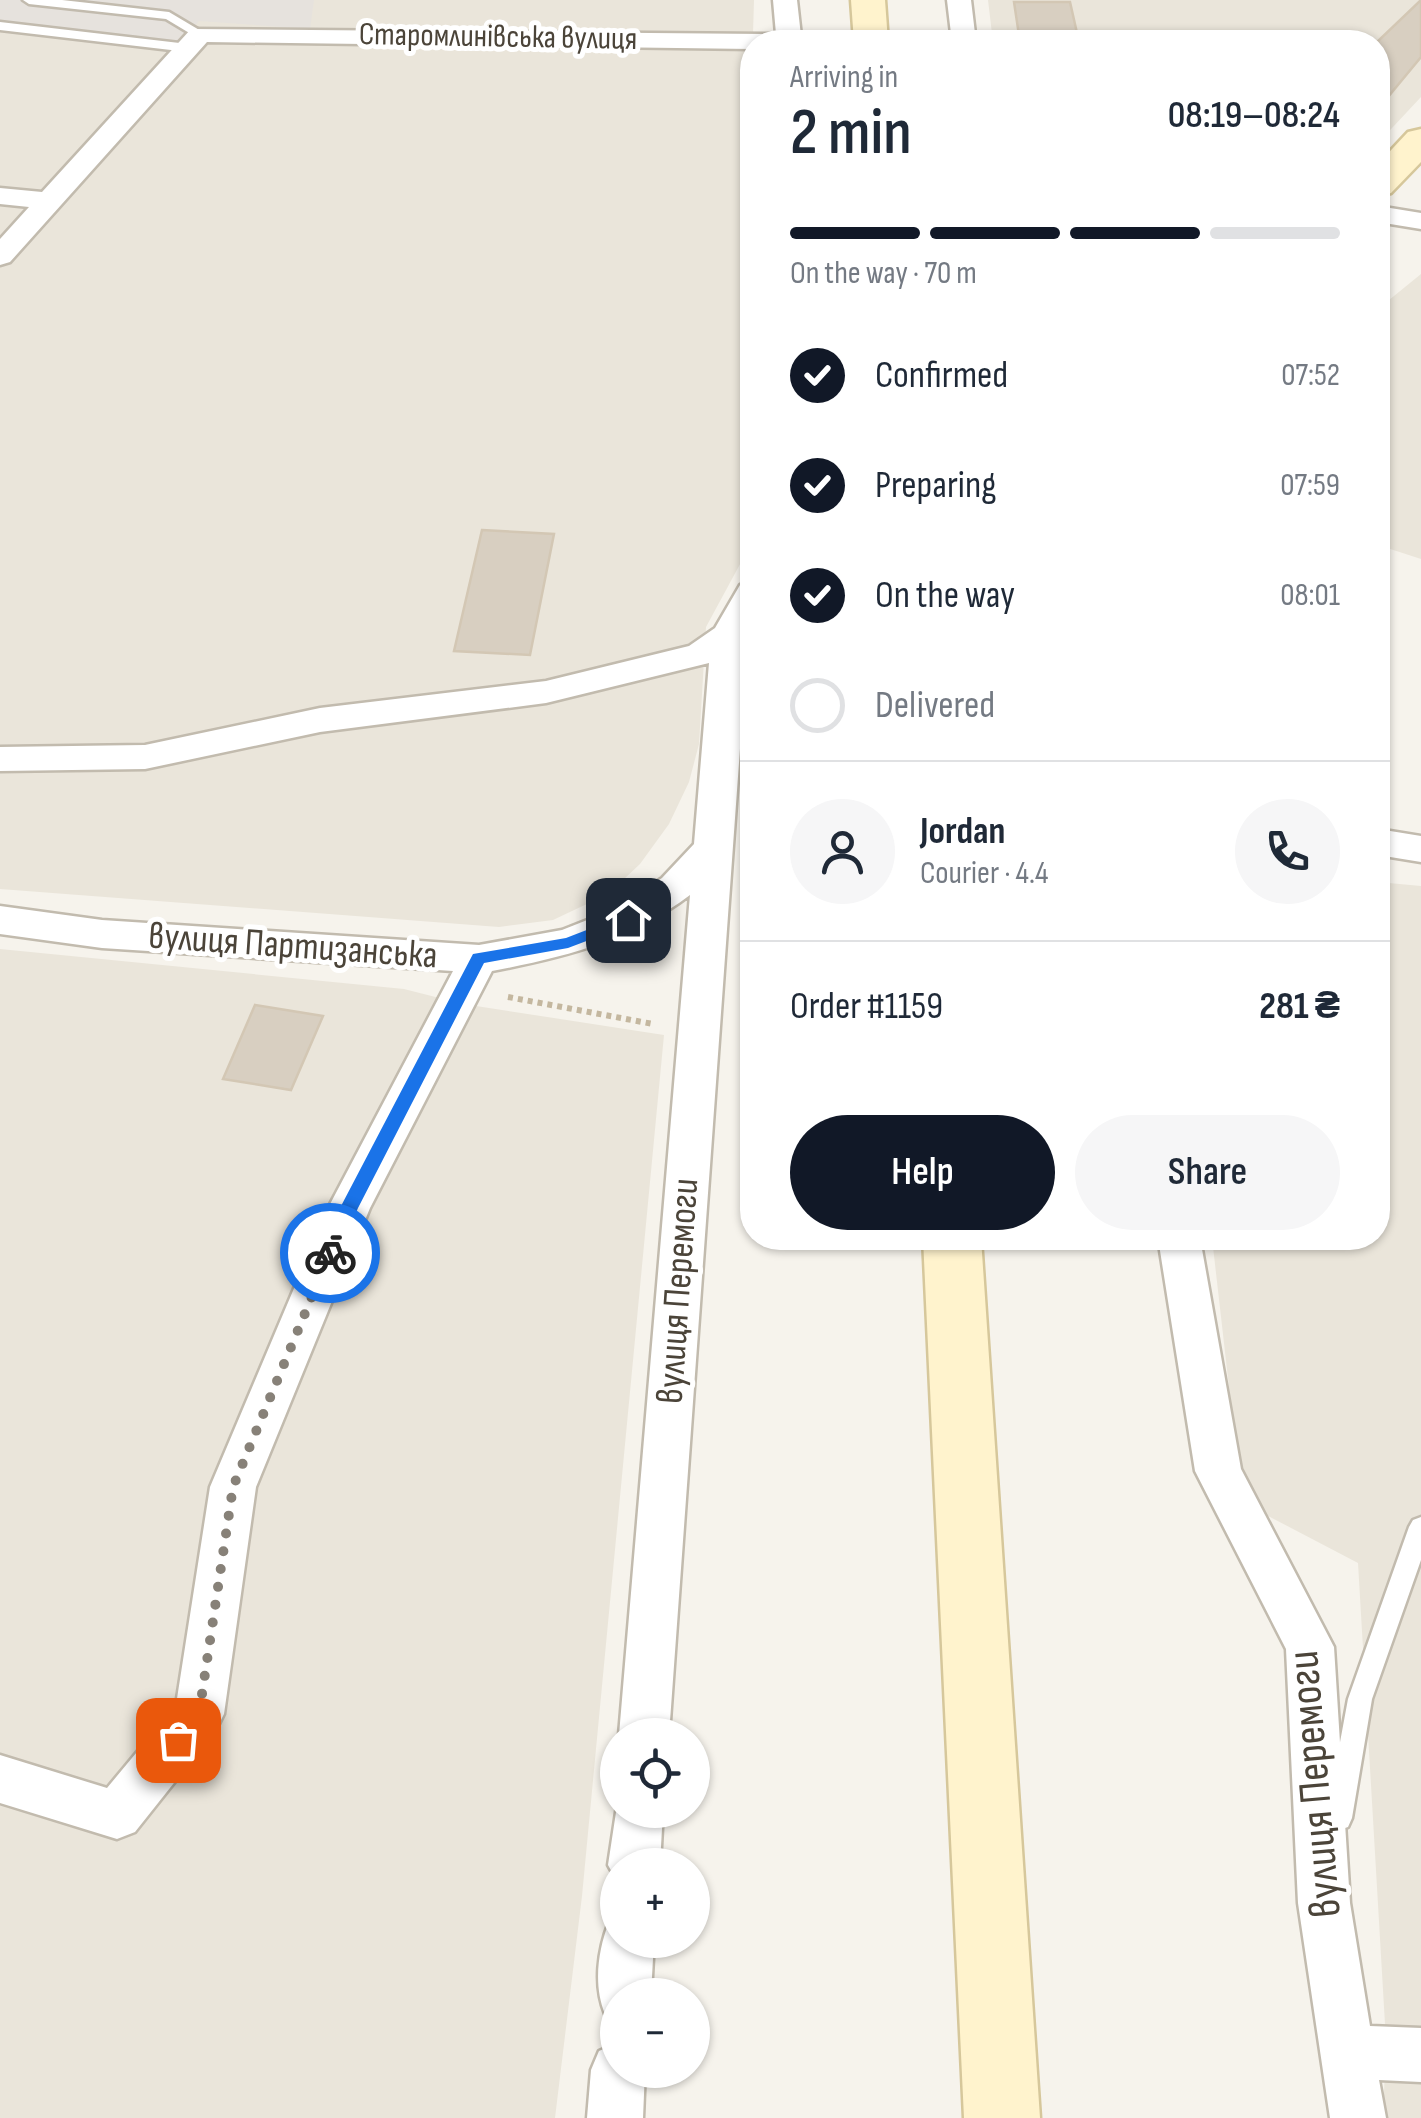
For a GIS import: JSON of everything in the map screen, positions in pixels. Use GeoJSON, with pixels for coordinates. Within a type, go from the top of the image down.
{"type":"FeatureCollection","features":[{"type":"Feature","properties":{"kind":"main road"},"geometry":{"type":"LineString","coordinates":[[868,0],[870,30]]}},
{"type":"Feature","properties":{"kind":"main road"},"geometry":{"type":"LineString","coordinates":[[1390,172],[1421,140]]}},
{"type":"Feature","properties":{"kind":"main road"},"geometry":{"type":"LineString","coordinates":[[953,1250],[1002,2118]]}},
{"type":"Feature","properties":{"kind":"street"},"geometry":{"type":"LineString","coordinates":[[785,0],[787,30]]}},
{"type":"Feature","properties":{"kind":"street"},"geometry":{"type":"LineString","coordinates":[[959,0],[963,30]]}},
{"type":"Feature","properties":{"kind":"street","name":"Старомлинівська вулиця"},"geometry":{"type":"LineString","coordinates":[[194,41],[740,42]]}},
{"type":"Feature","properties":{"kind":"street"},"geometry":{"type":"LineString","coordinates":[[0,256],[194,41]]}},
{"type":"Feature","properties":{"kind":"street"},"geometry":{"type":"LineString","coordinates":[[0,196],[48,201]]}},
{"type":"Feature","properties":{"kind":"street"},"geometry":{"type":"LineString","coordinates":[[1390,216],[1421,221]]}},
{"type":"Feature","properties":{"kind":"street"},"geometry":{"type":"LineString","coordinates":[[712,848],[728,635],[740,614]]}},
{"type":"Feature","properties":{"kind":"street"},"geometry":{"type":"LineString","coordinates":[[0,759],[145,756],[320,720],[546,692],[700,654],[728,635]]}},
{"type":"Feature","properties":{"kind":"street"},"geometry":{"type":"LineString","coordinates":[[1390,844],[1421,848]]}},
{"type":"Feature","properties":{"kind":"street","name":"вулиця Партизанська"},"geometry":{"type":"LineString","coordinates":[[0,920],[470,974],[628,920],[675,887],[712,848]]}},
{"type":"Feature","properties":{"kind":"street","name":"вулиця Перемоги"},"geometry":{"type":"LineString","coordinates":[[645,1718],[712,848]]}},
{"type":"Feature","properties":{"kind":"street"},"geometry":{"type":"LineString","coordinates":[[0,1779],[117,1815],[199,1714],[233,1487],[349,1208],[470,974]]}},
{"type":"Feature","properties":{"kind":"street","name":"вулиця Перемоги"},"geometry":{"type":"LineString","coordinates":[[1181,1250],[1218,1471],[1310,1647],[1324,1903],[1358,2118]]}},
{"type":"Feature","properties":{"kind":"street"},"geometry":{"type":"LineString","coordinates":[[1348,2052],[1421,2055]]}},
{"type":"Feature","properties":{"kind":"street"},"geometry":{"type":"LineString","coordinates":[[614,2118],[616,2088]]}},
{"type":"Feature","properties":{"kind":"lane"},"geometry":{"type":"LineString","coordinates":[[29,0],[169,16],[194,41]]}},
{"type":"Feature","properties":{"kind":"lane"},"geometry":{"type":"LineString","coordinates":[[0,26],[194,41]]}},
{"type":"Feature","properties":{"kind":"lane"},"geometry":{"type":"LineString","coordinates":[[1324,1903],[1360,1698],[1421,1527]]}},
{"type":"Feature","properties":{"kind":"path"},"geometry":{"type":"LineString","coordinates":[[470,974],[698,1032]]}},
{"type":"Feature","properties":{"kind":"shaded area"},"geometry":{"type":"Polygon","coordinates":[[[0,0],[754,0],[753,30],[740,30],[740,564],[706,627],[699,744],[689,782],[669,824],[640,864],[608,894],[553,920],[499,927],[0,889],[0,0]]]}},
{"type":"Feature","properties":{"kind":"shaded area"},"geometry":{"type":"Polygon","coordinates":[[[0,0],[314,0],[310,29],[199,21],[177,47],[0,20],[0,0]]]}},
{"type":"Feature","properties":{"kind":"shaded area"},"geometry":{"type":"Polygon","coordinates":[[[988,0],[1421,0],[1421,97],[1390,130],[1390,30],[992,30],[988,0]]]}},
{"type":"Feature","properties":{"kind":"shaded area"},"geometry":{"type":"Polygon","coordinates":[[[1421,274],[1421,559],[1390,549],[1390,299],[1421,274]]]}},
{"type":"Feature","properties":{"kind":"shaded area"},"geometry":{"type":"Polygon","coordinates":[[[1390,883],[1421,886],[1421,2118],[1383,2118],[1386,2041],[1358,1563],[1251,1507],[1237,1457],[1213,1250],[1390,1250],[1390,883]]]}},
{"type":"Feature","properties":{"kind":"shaded area"},"geometry":{"type":"Polygon","coordinates":[[[0,949],[404,989],[463,1004],[664,1035],[582,1896],[555,2118],[0,2118],[0,949]]]}},
{"type":"Feature","properties":{"kind":"building"},"geometry":{"type":"Polygon","coordinates":[[[1421,0],[1421,57],[1390,94],[1390,30],[1421,0]]]}},
{"type":"Feature","properties":{"kind":"building"},"geometry":{"type":"Polygon","coordinates":[[[1014,2],[1070,2],[1076,30],[1018,30],[1014,2]]]}},
{"type":"Feature","properties":{"kind":"building"},"geometry":{"type":"Polygon","coordinates":[[[482,530],[554,534],[530,655],[454,651],[482,530]]]}},
{"type":"Feature","properties":{"kind":"building"},"geometry":{"type":"Polygon","coordinates":[[[255,1005],[323,1016],[291,1090],[223,1079],[255,1005]]]}},
{"type":"Feature","properties":{"kind":"way so far"},"geometry":{"type":"LineString","coordinates":[[178,1740],[199,1714],[233,1487],[330,1253]]}},
{"type":"Feature","properties":{"kind":"route"},"geometry":{"type":"LineString","coordinates":[[330,1253],[349,1208],[479,958],[568,943],[628,920]]}}]}
